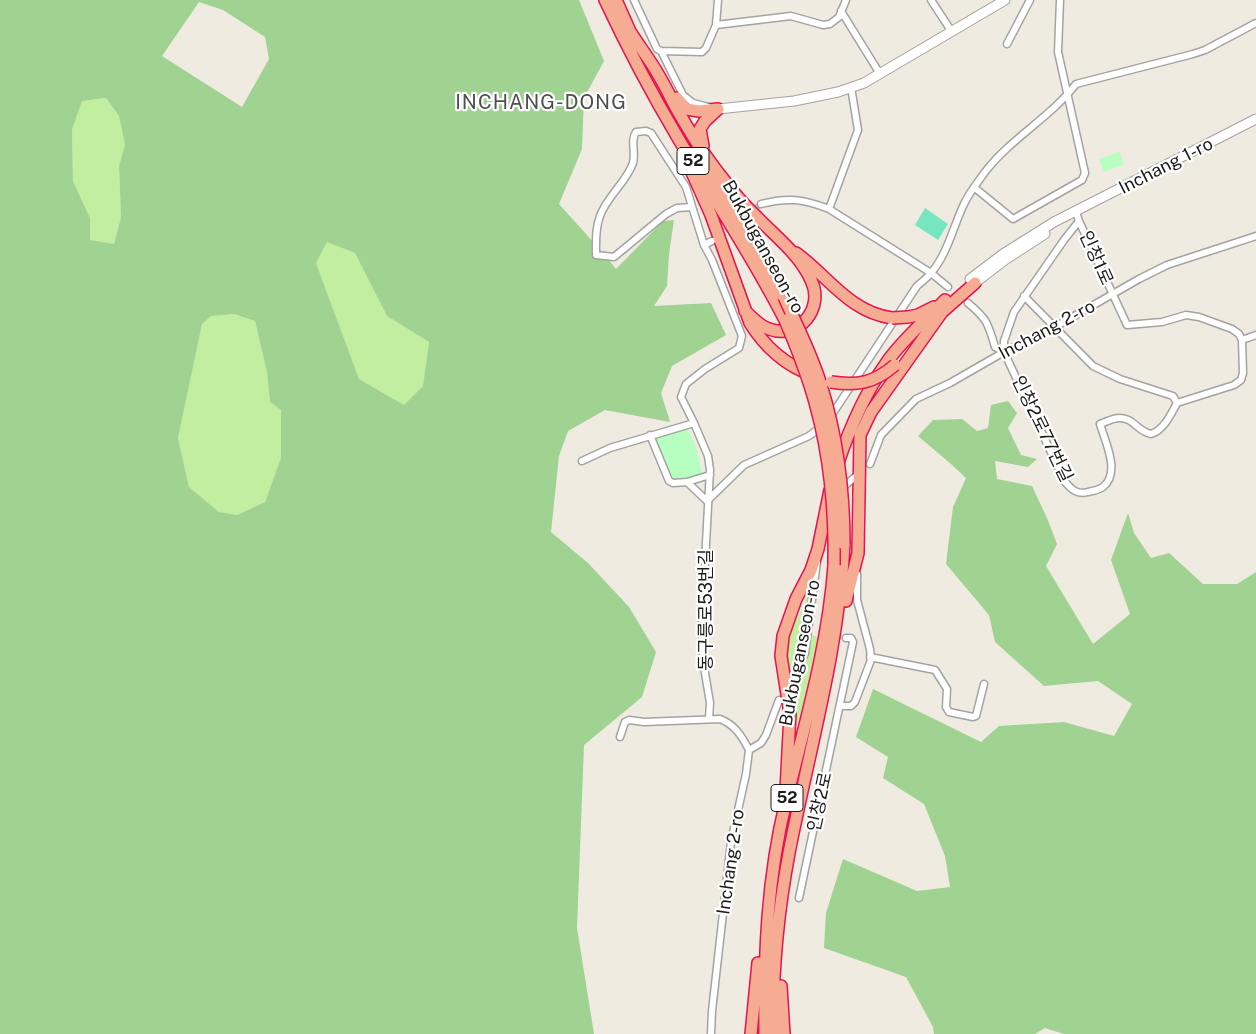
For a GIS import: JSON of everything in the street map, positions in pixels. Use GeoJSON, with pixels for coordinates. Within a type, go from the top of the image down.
{"type":"FeatureCollection","features":[{"type":"Feature","properties":{"kind":"highway","name":"Bukbuganseon-ro"},"geometry":{"type":"LineString","coordinates":[[605,0],[678,139],[764,280],[785,320],[816,405],[828,462],[835,531],[829,615],[819,666],[784,809],[776,852],[768,912],[765,956],[764,1034]]}},
{"type":"Feature","properties":{"kind":"highway","name":"Bukbuganseon-ro"},"geometry":{"type":"LineString","coordinates":[[616,0],[631,33],[679,121],[784,296],[821,384],[830,419],[842,498],[844,544],[838,618],[821,708],[789,854],[778,928],[773,1034]]}},
{"type":"Feature","properties":{"kind":"highway"},"geometry":{"type":"LineString","coordinates":[[631,33],[658,74],[708,160],[757,217],[789,248],[814,286],[813,306],[808,319],[795,329],[777,331],[762,326],[745,311]]}},
{"type":"Feature","properties":{"kind":"highway"},"geometry":{"type":"LineString","coordinates":[[658,74],[686,109],[699,111],[718,109]]}},
{"type":"Feature","properties":{"kind":"highway"},"geometry":{"type":"LineString","coordinates":[[708,160],[701,140],[700,129],[705,121],[718,109]]}},
{"type":"Feature","properties":{"kind":"highway"},"geometry":{"type":"LineString","coordinates":[[678,139],[711,215],[750,323],[760,339],[776,355],[795,368],[831,382],[848,384],[867,381],[886,372],[895,365],[942,312],[973,281]]}},
{"type":"Feature","properties":{"kind":"highway"},"geometry":{"type":"LineString","coordinates":[[789,248],[810,262],[845,297],[867,312],[892,318],[908,317],[925,312],[973,281]]}},
{"type":"Feature","properties":{"kind":"highway"},"geometry":{"type":"LineString","coordinates":[[784,809],[790,714],[781,656],[783,636],[796,599],[811,570],[818,549],[832,480],[846,438],[862,404],[888,361],[945,300]]}},
{"type":"Feature","properties":{"kind":"highway"},"geometry":{"type":"LineString","coordinates":[[821,708],[857,555],[860,435],[871,412],[942,312]]}},
{"type":"Feature","properties":{"kind":"highway"},"geometry":{"type":"LineString","coordinates":[[751,1034],[759,952],[768,912]]}},
{"type":"Feature","properties":{"kind":"highway"},"geometry":{"type":"LineString","coordinates":[[778,928],[784,1034]]}},
{"type":"Feature","properties":{"kind":"street"},"geometry":{"type":"LineString","coordinates":[[634,0],[657,49],[661,51],[683,95],[693,103],[718,109],[794,101],[838,92],[880,74],[1005,0]]}},
{"type":"Feature","properties":{"kind":"street"},"geometry":{"type":"LineString","coordinates":[[661,51],[702,52],[706,48],[716,25],[718,0]]}},
{"type":"Feature","properties":{"kind":"street"},"geometry":{"type":"LineString","coordinates":[[716,25],[791,16],[823,25],[830,24],[836,20],[846,0]]}},
{"type":"Feature","properties":{"kind":"street"},"geometry":{"type":"LineString","coordinates":[[931,0],[952,32]]}},
{"type":"Feature","properties":{"kind":"street"},"geometry":{"type":"LineString","coordinates":[[1007,44],[1030,0]]}},
{"type":"Feature","properties":{"kind":"street"},"geometry":{"type":"LineString","coordinates":[[975,188],[1013,219],[1082,180],[1086,172],[1063,78],[1058,46],[1060,0]]}},
{"type":"Feature","properties":{"kind":"street"},"geometry":{"type":"LineString","coordinates":[[841,11],[880,74]]}},
{"type":"Feature","properties":{"kind":"street"},"geometry":{"type":"LineString","coordinates":[[687,482],[708,501],[744,465],[809,436],[825,424],[833,415],[917,286],[931,273],[942,255],[964,203],[987,170],[1015,140],[1068,95],[1076,84],[1205,50],[1256,23]]}},
{"type":"Feature","properties":{"kind":"street"},"geometry":{"type":"LineString","coordinates":[[829,209],[858,130],[851,87]]}},
{"type":"Feature","properties":{"kind":"street","name":"Inchang 1-ro"},"geometry":{"type":"LineString","coordinates":[[973,281],[1027,238],[1054,222],[1078,217],[1256,120]]}},
{"type":"Feature","properties":{"kind":"street","name":"동구릉로53번길"},"geometry":{"type":"LineString","coordinates":[[692,207],[677,208],[666,214],[614,256],[596,256],[596,230],[599,218],[606,204],[629,172],[635,155],[632,137],[636,132],[651,132],[686,187],[704,245],[715,267],[742,336],[739,348],[705,369],[686,384],[681,397],[708,456],[710,478],[702,606],[702,646],[710,703],[709,718]]}},
{"type":"Feature","properties":{"kind":"street"},"geometry":{"type":"LineString","coordinates":[[761,204],[789,199],[811,201],[829,209],[931,273],[948,287]]}},
{"type":"Feature","properties":{"kind":"street"},"geometry":{"type":"LineString","coordinates":[[968,303],[982,315],[989,326],[995,347],[1004,352],[1007,328],[1014,312],[1078,217]]}},
{"type":"Feature","properties":{"kind":"street","name":"인창1로"},"geometry":{"type":"LineString","coordinates":[[1078,217],[1125,323],[1129,326],[1162,322],[1186,315],[1199,317],[1232,329],[1239,334],[1242,340]]}},
{"type":"Feature","properties":{"kind":"street","name":"Inchang 2-ro"},"geometry":{"type":"LineString","coordinates":[[870,464],[881,435],[911,403],[1167,265],[1256,236]]}},
{"type":"Feature","properties":{"kind":"street"},"geometry":{"type":"LineString","coordinates":[[704,245],[712,241]]}},
{"type":"Feature","properties":{"kind":"street"},"geometry":{"type":"LineString","coordinates":[[1024,296],[1093,366],[1120,379],[1173,396],[1177,403],[1234,385],[1241,380],[1243,373],[1242,340],[1256,336]]}},
{"type":"Feature","properties":{"kind":"street","name":"인창2로77번길"},"geometry":{"type":"LineString","coordinates":[[1004,352],[1066,482],[1077,493],[1101,488],[1109,477],[1111,465],[1100,424],[1122,418],[1131,421],[1143,431],[1151,434],[1159,430],[1167,421],[1177,403]]}},
{"type":"Feature","properties":{"kind":"street"},"geometry":{"type":"LineString","coordinates":[[582,461],[610,448],[694,423]]}},
{"type":"Feature","properties":{"kind":"street"},"geometry":{"type":"LineString","coordinates":[[650,435],[669,481],[673,483],[687,482],[710,478],[713,487],[723,485]]}},
{"type":"Feature","properties":{"kind":"street"},"geometry":{"type":"LineString","coordinates":[[795,678],[803,660],[809,631],[818,549],[824,539],[836,498],[846,483],[855,476]]}},
{"type":"Feature","properties":{"kind":"street"},"geometry":{"type":"LineString","coordinates":[[841,706],[851,706],[855,702],[870,665],[870,657],[857,600],[857,555]]}},
{"type":"Feature","properties":{"kind":"street"},"geometry":{"type":"LineString","coordinates":[[809,631],[818,632]]}},
{"type":"Feature","properties":{"kind":"street","name":"인창2로"},"geometry":{"type":"LineString","coordinates":[[799,898],[853,642],[851,638],[846,638]]}},
{"type":"Feature","properties":{"kind":"street"},"geometry":{"type":"LineString","coordinates":[[870,657],[935,670],[947,689],[946,707],[949,712],[976,716],[984,684]]}},
{"type":"Feature","properties":{"kind":"street"},"geometry":{"type":"LineString","coordinates":[[620,737],[627,720],[644,722],[720,719],[734,727],[749,750],[761,743],[766,735],[779,700]]}},
{"type":"Feature","properties":{"kind":"street","name":"Inchang 2-ro"},"geometry":{"type":"LineString","coordinates":[[711,1034],[731,842],[746,774],[749,750]]}},
{"type":"Feature","properties":{"kind":"green space"},"geometry":{"type":"Polygon","coordinates":[[[0,0],[579,0],[604,61],[584,98],[582,149],[559,204],[616,269],[663,221],[674,220],[667,286],[654,306],[711,303],[726,335],[672,366],[661,393],[670,422],[605,410],[568,431],[559,456],[551,532],[588,563],[629,607],[656,652],[642,697],[584,745],[577,928],[594,1034],[0,1034],[0,0]],[[199,2],[162,56],[242,107],[269,59],[265,37],[223,10],[199,2]],[[106,98],[82,101],[72,130],[73,181],[90,218],[90,240],[114,244],[121,217],[119,166],[125,145],[119,116],[106,98]],[[327,242],[316,263],[359,379],[404,405],[423,386],[429,342],[387,316],[355,253],[327,242]],[[234,314],[211,316],[202,324],[178,438],[189,487],[219,512],[237,515],[265,502],[281,458],[281,410],[270,402],[267,372],[255,321],[234,314]]]}},
{"type":"Feature","properties":{"kind":"green space"},"geometry":{"type":"Polygon","coordinates":[[[106,98],[119,116],[125,145],[119,166],[121,217],[114,244],[90,240],[90,218],[73,181],[72,130],[82,101],[106,98]]]}},
{"type":"Feature","properties":{"kind":"green space"},"geometry":{"type":"Polygon","coordinates":[[[1119,152],[1124,164],[1104,172],[1099,159],[1119,152]]]}},
{"type":"Feature","properties":{"kind":"green space"},"geometry":{"type":"Polygon","coordinates":[[[925,208],[948,224],[938,240],[915,225],[925,208]]]}},
{"type":"Feature","properties":{"kind":"green space"},"geometry":{"type":"Polygon","coordinates":[[[327,242],[355,253],[387,316],[429,342],[423,386],[404,405],[359,379],[316,263],[327,242]]]}},
{"type":"Feature","properties":{"kind":"green space"},"geometry":{"type":"Polygon","coordinates":[[[234,314],[255,321],[267,372],[270,402],[281,410],[281,458],[265,502],[237,515],[219,512],[189,487],[178,438],[202,324],[210,316],[234,314]]]}},
{"type":"Feature","properties":{"kind":"green space"},"geometry":{"type":"Polygon","coordinates":[[[1008,401],[1017,413],[1008,428],[1021,455],[1037,459],[1028,467],[995,461],[997,479],[1032,486],[1057,544],[1046,566],[1093,644],[1130,614],[1111,560],[1128,513],[1134,533],[1151,558],[1169,553],[1203,584],[1237,584],[1256,572],[1256,1034],[1064,1034],[1045,1028],[1035,1034],[934,1034],[933,1027],[906,977],[824,948],[826,913],[843,859],[917,891],[950,887],[945,856],[924,804],[883,778],[888,757],[856,737],[873,689],[981,742],[999,726],[1064,722],[1114,736],[1132,704],[1098,681],[1044,686],[995,642],[989,615],[946,564],[953,507],[966,478],[918,436],[933,420],[962,419],[977,431],[988,428],[991,405],[1008,401]]]}},
{"type":"Feature","properties":{"kind":"green space"},"geometry":{"type":"Polygon","coordinates":[[[687,427],[696,447],[702,473],[699,478],[673,480],[670,478],[654,436],[687,427]]]}},
{"type":"Feature","properties":{"kind":"green space"},"geometry":{"type":"Polygon","coordinates":[[[812,582],[814,582],[803,644],[788,677],[785,665],[787,634],[798,617],[812,582]]]}},
{"type":"Feature","properties":{"kind":"green space"},"geometry":{"type":"Polygon","coordinates":[[[810,634],[818,637],[803,709],[796,727],[794,726],[790,688],[801,670],[810,634]]]}},
{"type":"Feature","properties":{"kind":"tunnel"},"geometry":{"type":"LineString","coordinates":[[718,236],[761,204]]}},
{"type":"Feature","properties":{"kind":"tunnel"},"geometry":{"type":"LineString","coordinates":[[818,632],[846,638]]}},
{"type":"Feature","properties":{"kind":"district","name":"INCHANG-DONG"},"geometry":{"type":"Point","coordinates":[541,103]}}]}
